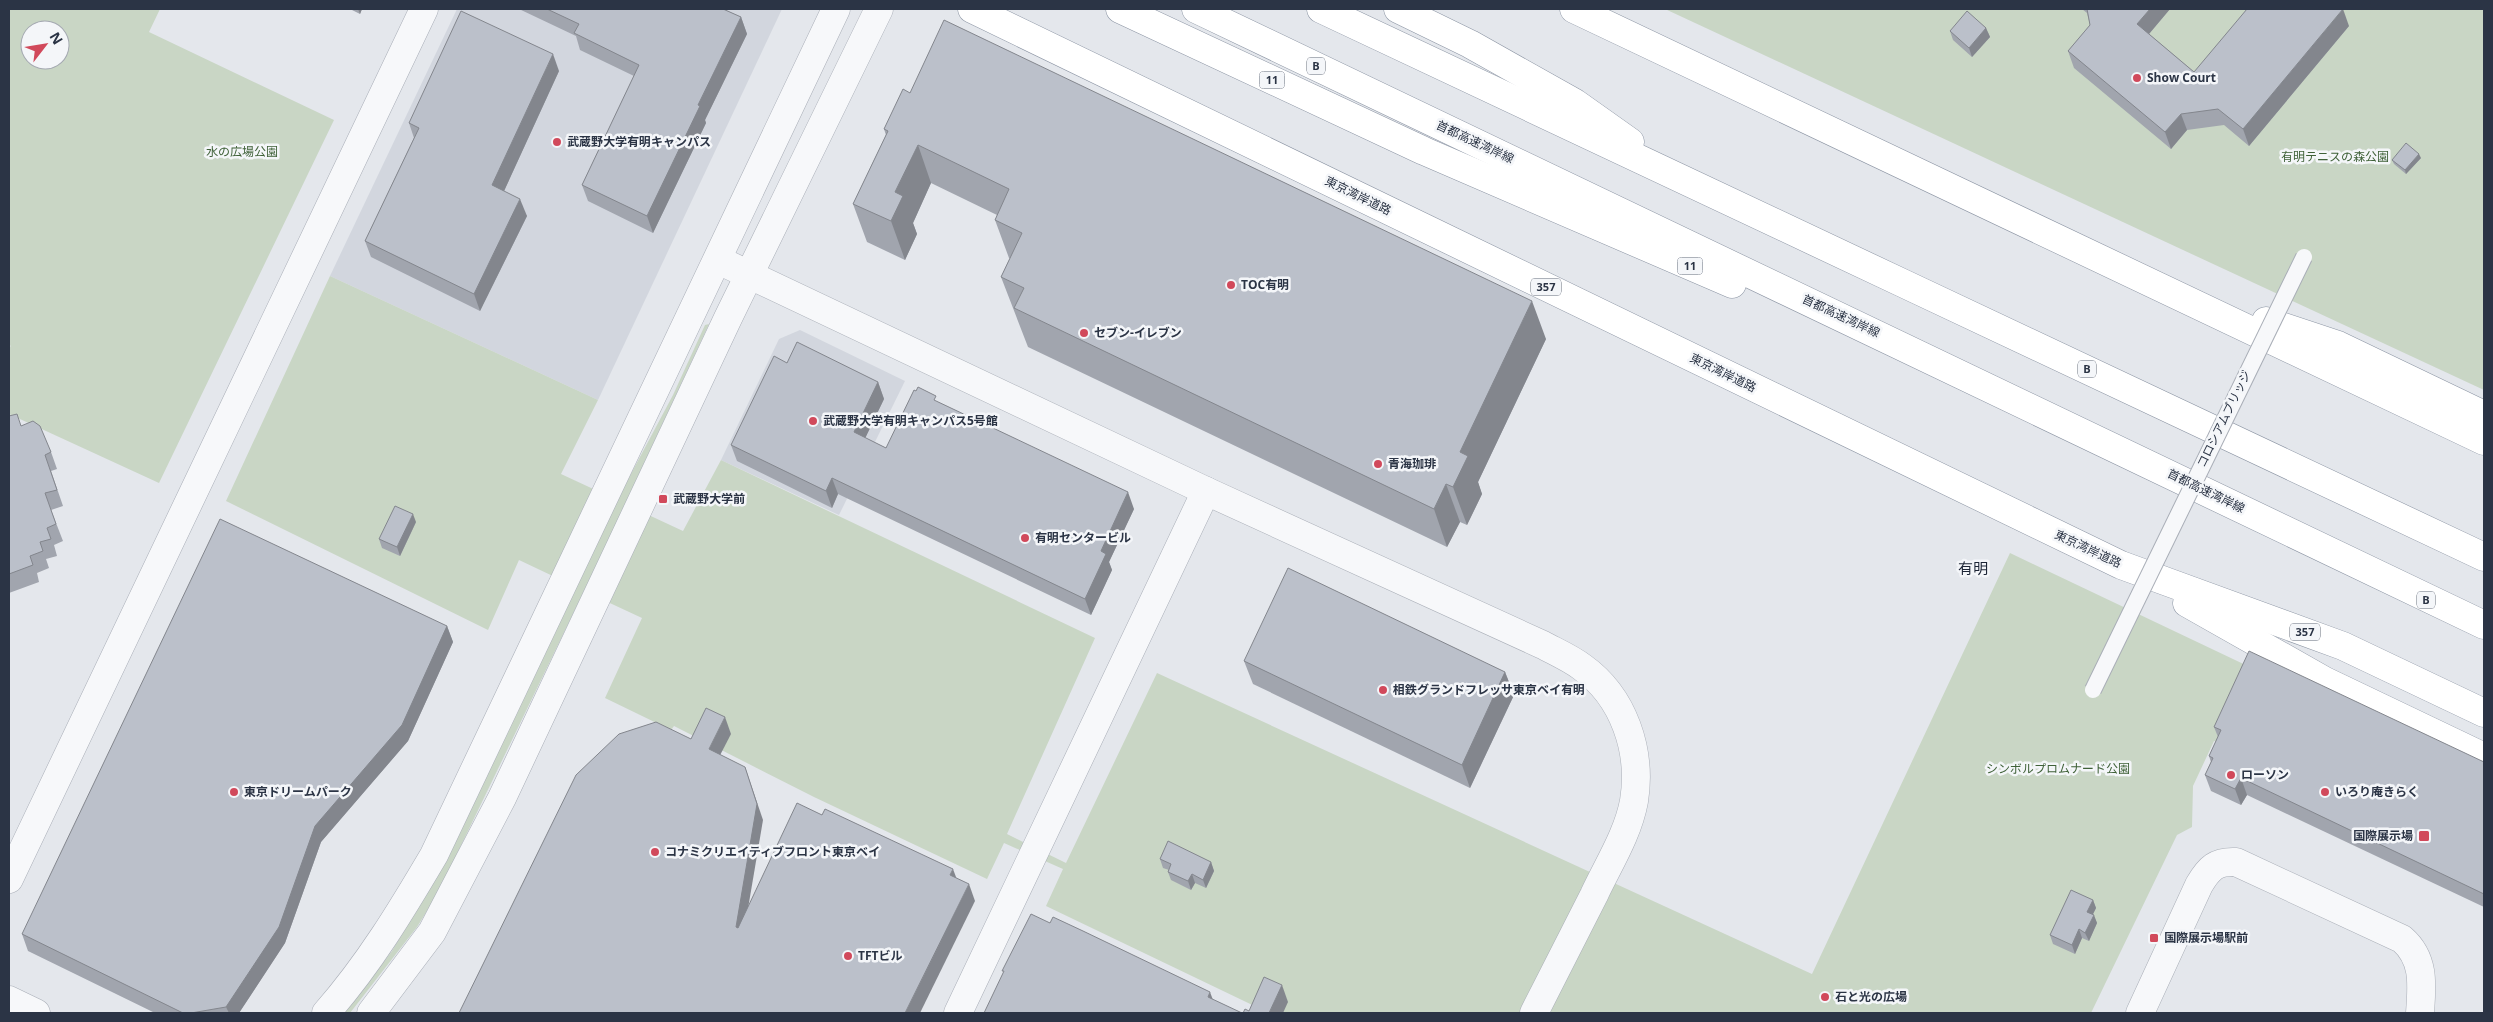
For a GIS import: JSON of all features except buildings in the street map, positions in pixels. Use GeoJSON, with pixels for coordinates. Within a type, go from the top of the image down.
{"type":"FeatureCollection","features":[{"type":"Feature","properties":{"kind":"highway","name":"東京湾岸道路"},"geometry":{"type":"LineString","coordinates":[[972,9],[2121,565],[2343,646],[2484,713]]}},
{"type":"Feature","properties":{"kind":"highway","name":"11"},"geometry":{"type":"LineString","coordinates":[[1120,9],[1424,151],[1883,349],[1959,372]]}},
{"type":"Feature","properties":{"kind":"highway","name":"首都高速湾岸線"},"geometry":{"type":"LineString","coordinates":[[1196,9],[2484,624]]}},
{"type":"Feature","properties":{"kind":"highway","name":"B"},"geometry":{"type":"LineString","coordinates":[[1321,9],[1688,184],[1991,323],[2484,557]]}},
{"type":"Feature","properties":{"kind":"highway"},"geometry":{"type":"LineString","coordinates":[[1398,9],[1470,44],[1575,103],[1688,184]]}},
{"type":"Feature","properties":{"kind":"highway"},"geometry":{"type":"LineString","coordinates":[[1574,9],[2484,441]]}},
{"type":"Feature","properties":{"kind":"highway"},"geometry":{"type":"LineString","coordinates":[[2139,277],[2338,345],[2484,415]]}},
{"type":"Feature","properties":{"kind":"highway","name":"357"},"geometry":{"type":"LineString","coordinates":[[2121,565],[2325,681],[2484,757]]}},
{"type":"Feature","properties":{"kind":"highway","name":"B"},"geometry":{"type":"LineString","coordinates":[[2368,570],[2484,630]]}},
{"type":"Feature","properties":{"kind":"street"},"geometry":{"type":"LineString","coordinates":[[9,879],[424,9]]}},
{"type":"Feature","properties":{"kind":"street"},"geometry":{"type":"LineString","coordinates":[[326,1013],[354,982],[388,934],[434,855],[836,9]]}},
{"type":"Feature","properties":{"kind":"street"},"geometry":{"type":"LineString","coordinates":[[372,1013],[432,932],[502,798],[750,274],[879,9]]}},
{"type":"Feature","properties":{"kind":"street","name":"コロシアムブリッジ"},"geometry":{"type":"LineString","coordinates":[[2092,690],[2304,257]]}},
{"type":"Feature","properties":{"kind":"street"},"geometry":{"type":"LineString","coordinates":[[718,260],[1206,491],[1543,644],[1583,668],[1610,693],[1619,709],[1633,746],[1636,777],[1634,802],[1617,848],[1534,1013]]}},
{"type":"Feature","properties":{"kind":"street"},"geometry":{"type":"LineString","coordinates":[[958,1013],[1206,491]]}},
{"type":"Feature","properties":{"kind":"street"},"geometry":{"type":"LineString","coordinates":[[2140,1013],[2204,876],[2222,861],[2236,862],[2402,939],[2412,948],[2422,975],[2420,1013]]}},
{"type":"Feature","properties":{"kind":"street"},"geometry":{"type":"LineString","coordinates":[[9,1000],[36,1013]]}},
{"type":"Feature","properties":{"kind":"shaded area","name":"武蔵野大学有明キャンパス"},"geometry":{"type":"Polygon","coordinates":[[[457,9],[782,9],[598,400],[330,276],[457,9]]]}},
{"type":"Feature","properties":{"kind":"shaded area","name":"武蔵野大学有明キャンパス5号館"},"geometry":{"type":"Polygon","coordinates":[[[800,330],[905,381],[839,515],[721,460],[779,339],[800,330]]]}},
{"type":"Feature","properties":{"kind":"green space","name":"水の広場公園"},"geometry":{"type":"Polygon","coordinates":[[[9,9],[160,9],[149,32],[334,120],[159,483],[9,414],[9,350],[11,345],[9,347],[9,9]]]}},
{"type":"Feature","properties":{"kind":"green space","name":"有明テニスの森公園"},"geometry":{"type":"Polygon","coordinates":[[[1665,9],[2484,9],[2484,390],[1665,9]]]}},
{"type":"Feature","properties":{"kind":"green space","name":"シンボルプロムナード公園"},"geometry":{"type":"Polygon","coordinates":[[[330,276],[598,400],[561,474],[617,500],[673,395],[705,325],[709,324],[625,504],[683,531],[721,460],[1095,638],[1007,834],[1066,863],[1157,673],[1812,974],[2010,553],[2254,669],[2220,743],[2214,741],[2193,786],[2192,827],[2177,835],[2091,1013],[1269,1013],[1046,906],[1063,869],[1004,843],[987,879],[814,797],[674,726],[671,730],[605,698],[642,618],[584,591],[438,893],[417,927],[350,1013],[344,1013],[392,951],[440,869],[576,587],[519,560],[488,630],[226,501],[330,276]]]}},
{"type":"Feature","properties":{"kind":"place","name":"Show Court"},"geometry":{"type":"Point","coordinates":[2137,78]}},
{"type":"Feature","properties":{"kind":"place","name":"武蔵野大学有明キャンパス"},"geometry":{"type":"Point","coordinates":[557,142]}},
{"type":"Feature","properties":{"kind":"place","name":"TOC有明"},"geometry":{"type":"Point","coordinates":[1231,285]}},
{"type":"Feature","properties":{"kind":"place","name":"セブン-イレブン"},"geometry":{"type":"Point","coordinates":[1084,333]}},
{"type":"Feature","properties":{"kind":"place","name":"武蔵野大学有明キャンパス5号館"},"geometry":{"type":"Point","coordinates":[813,421]}},
{"type":"Feature","properties":{"kind":"place","name":"青海珈琲"},"geometry":{"type":"Point","coordinates":[1378,464]}},
{"type":"Feature","properties":{"kind":"place","name":"武蔵野大学前"},"geometry":{"type":"Point","coordinates":[663,499]}},
{"type":"Feature","properties":{"kind":"place","name":"有明センタービル"},"geometry":{"type":"Point","coordinates":[1025,538]}},
{"type":"Feature","properties":{"kind":"place","name":"相鉄グランドフレッサ東京ベイ有明"},"geometry":{"type":"Point","coordinates":[1383,690]}},
{"type":"Feature","properties":{"kind":"place","name":"ローソン"},"geometry":{"type":"Point","coordinates":[2231,775]}},
{"type":"Feature","properties":{"kind":"place","name":"東京ドリームパーク"},"geometry":{"type":"Point","coordinates":[234,792]}},
{"type":"Feature","properties":{"kind":"place","name":"いろり庵きらく"},"geometry":{"type":"Point","coordinates":[2325,792]}},
{"type":"Feature","properties":{"kind":"place","name":"国際展示場"},"geometry":{"type":"Point","coordinates":[2424,836]}},
{"type":"Feature","properties":{"kind":"place","name":"コナミクリエイティブフロント東京ベイ"},"geometry":{"type":"Point","coordinates":[655,852]}},
{"type":"Feature","properties":{"kind":"place","name":"国際展示場駅前"},"geometry":{"type":"Point","coordinates":[2154,938]}},
{"type":"Feature","properties":{"kind":"place","name":"TFTビル"},"geometry":{"type":"Point","coordinates":[848,956]}},
{"type":"Feature","properties":{"kind":"place","name":"石と光の広場"},"geometry":{"type":"Point","coordinates":[1825,997]}},
{"type":"Feature","properties":{"kind":"district","name":"有明"},"geometry":{"type":"Point","coordinates":[1973,569]}}]}
